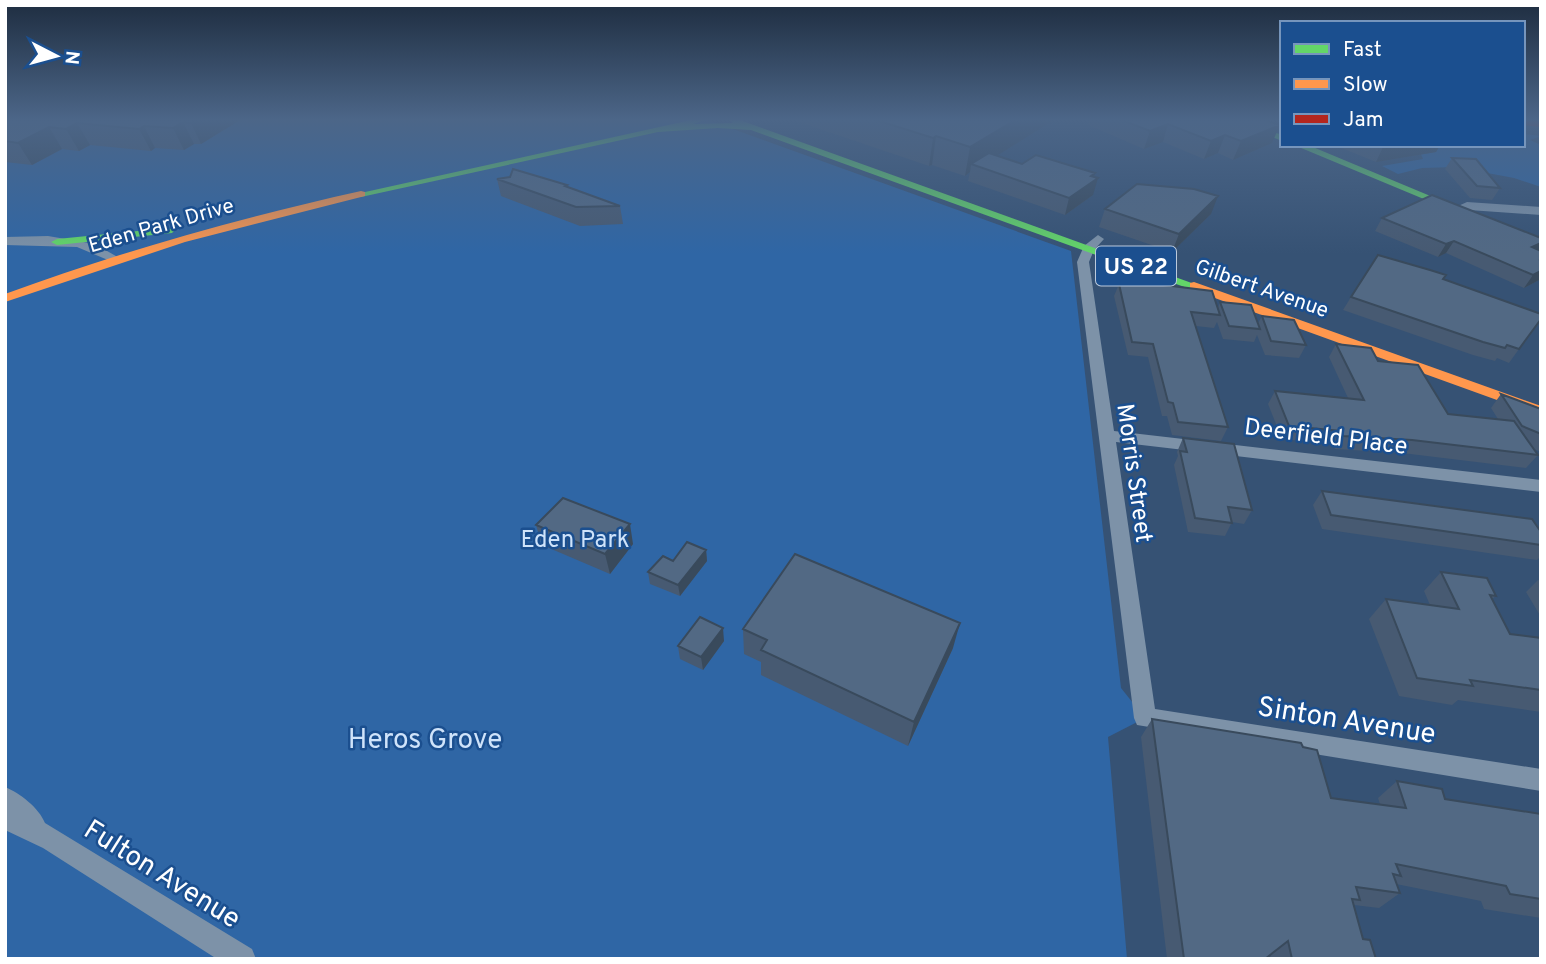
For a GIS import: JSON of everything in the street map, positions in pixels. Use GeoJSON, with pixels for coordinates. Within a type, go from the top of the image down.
{"type":"FeatureCollection","features":[{"type":"Feature","properties":{"kind":"main road","name":"Eden Park Drive"},"geometry":{"type":"LineString","coordinates":[[5,298],[115,259],[263,217],[490,165]]}},
{"type":"Feature","properties":{"kind":"main road","name":"Gilbert Avenue"},"geometry":{"type":"LineString","coordinates":[[872,165],[1093,244],[1541,411]]}},
{"type":"Feature","properties":{"kind":"main road"},"geometry":{"type":"LineString","coordinates":[[1349,165],[1494,225]]}},
{"type":"Feature","properties":{"kind":"main road"},"geometry":{"type":"LineString","coordinates":[[57,242],[146,234],[263,217]]}},
{"type":"Feature","properties":{"kind":"main road","name":"Gilbert Avenue"},"geometry":{"type":"LineString","coordinates":[[1093,244],[1541,396]]}},
{"type":"Feature","properties":{"kind":"street"},"geometry":{"type":"LineString","coordinates":[[1460,210],[1467,206],[1541,211]]}},
{"type":"Feature","properties":{"kind":"street"},"geometry":{"type":"LineString","coordinates":[[5,241],[87,245],[104,251],[115,259]]}},
{"type":"Feature","properties":{"kind":"street","name":"Morris Street"},"geometry":{"type":"LineString","coordinates":[[1093,244],[1083,262],[1145,718]]}},
{"type":"Feature","properties":{"kind":"street","name":"Deerfield Place"},"geometry":{"type":"LineString","coordinates":[[1105,435],[1541,486]]}},
{"type":"Feature","properties":{"kind":"street","name":"Sinton Avenue"},"geometry":{"type":"LineString","coordinates":[[1145,718],[1541,780]]}},
{"type":"Feature","properties":{"kind":"street","name":"Fulton Avenue"},"geometry":{"type":"LineString","coordinates":[[5,799],[52,839]]}},
{"type":"Feature","properties":{"kind":"street","name":"Fulton Avenue"},"geometry":{"type":"LineString","coordinates":[[5,817],[52,839],[242,959]]}},
{"type":"Feature","properties":{"kind":"green space","name":"Eden Park"},"geometry":{"type":"Polygon","coordinates":[[[5,165],[833,165],[1071,251],[1121,688],[1145,718],[1108,737],[1127,959],[5,959],[5,165]]]}},
{"type":"Feature","properties":{"kind":"green space"},"geometry":{"type":"Polygon","coordinates":[[[1541,165],[1541,187],[1514,178],[1455,167],[1422,168],[1398,174],[1382,166],[1541,165]]]}},
{"type":"Feature","properties":{"kind":"building"},"geometry":{"type":"Polygon","coordinates":[[[974,165],[1069,165],[1095,173],[1091,176],[1098,178],[1069,198],[974,165]]]}},
{"type":"Feature","properties":{"kind":"building"},"geometry":{"type":"Polygon","coordinates":[[[1458,165],[1481,165],[1500,188],[1477,186],[1458,165]]]}},
{"type":"Feature","properties":{"kind":"building"},"geometry":{"type":"Polygon","coordinates":[[[513,169],[567,185],[565,186],[620,206],[576,207],[497,179],[510,177],[513,169]]]}},
{"type":"Feature","properties":{"kind":"building"},"geometry":{"type":"Polygon","coordinates":[[[1137,184],[1194,189],[1218,196],[1179,234],[1105,209],[1137,184]]]}},
{"type":"Feature","properties":{"kind":"building"},"geometry":{"type":"Polygon","coordinates":[[[1432,195],[1541,238],[1541,243],[1532,247],[1541,251],[1541,271],[1533,275],[1454,241],[1446,244],[1382,218],[1432,195]]]}},
{"type":"Feature","properties":{"kind":"building"},"geometry":{"type":"Polygon","coordinates":[[[1378,255],[1446,275],[1443,279],[1541,314],[1541,319],[1519,349],[1507,345],[1505,348],[1351,297],[1378,255]]]}},
{"type":"Feature","properties":{"kind":"building"},"geometry":{"type":"Polygon","coordinates":[[[1123,280],[1212,291],[1220,315],[1191,312],[1228,427],[1178,422],[1173,403],[1168,402],[1153,344],[1132,342],[1119,284],[1123,284],[1123,280]]]}},
{"type":"Feature","properties":{"kind":"building"},"geometry":{"type":"Polygon","coordinates":[[[1220,302],[1251,305],[1260,329],[1229,326],[1220,302]]]}},
{"type":"Feature","properties":{"kind":"building"},"geometry":{"type":"Polygon","coordinates":[[[1262,316],[1294,320],[1306,345],[1271,341],[1262,316]]]}},
{"type":"Feature","properties":{"kind":"building"},"geometry":{"type":"Polygon","coordinates":[[[1336,344],[1371,348],[1378,361],[1418,365],[1448,414],[1514,421],[1538,455],[1412,440],[1343,436],[1341,431],[1289,426],[1275,391],[1364,400],[1336,344]]]}},
{"type":"Feature","properties":{"kind":"building"},"geometry":{"type":"Polygon","coordinates":[[[1501,394],[1541,409],[1541,434],[1522,426],[1501,394]]]}},
{"type":"Feature","properties":{"kind":"building"},"geometry":{"type":"Polygon","coordinates":[[[1183,438],[1234,444],[1252,510],[1228,507],[1232,523],[1195,518],[1180,451],[1187,452],[1183,438]]]}},
{"type":"Feature","properties":{"kind":"building"},"geometry":{"type":"Polygon","coordinates":[[[1322,491],[1532,519],[1541,532],[1541,545],[1331,515],[1322,491]]]}},
{"type":"Feature","properties":{"kind":"building"},"geometry":{"type":"Polygon","coordinates":[[[563,498],[630,524],[605,554],[536,525],[563,498]]]}},
{"type":"Feature","properties":{"kind":"building"},"geometry":{"type":"Polygon","coordinates":[[[687,542],[706,550],[678,585],[648,572],[663,556],[673,561],[687,542]]]}},
{"type":"Feature","properties":{"kind":"building"},"geometry":{"type":"Polygon","coordinates":[[[795,554],[960,623],[914,722],[761,650],[767,640],[743,629],[795,554]]]}},
{"type":"Feature","properties":{"kind":"building"},"geometry":{"type":"Polygon","coordinates":[[[1441,572],[1487,578],[1496,596],[1490,595],[1510,634],[1541,638],[1541,690],[1470,680],[1473,686],[1417,678],[1386,599],[1459,609],[1441,572]]]}},
{"type":"Feature","properties":{"kind":"building"},"geometry":{"type":"Polygon","coordinates":[[[700,617],[723,628],[701,657],[678,646],[700,617]]]}},
{"type":"Feature","properties":{"kind":"building"},"geometry":{"type":"Polygon","coordinates":[[[1152,719],[1301,743],[1303,747],[1317,750],[1331,798],[1406,808],[1397,781],[1442,789],[1445,799],[1541,814],[1541,899],[1510,894],[1506,886],[1396,864],[1401,876],[1393,874],[1400,893],[1356,887],[1360,900],[1352,899],[1363,939],[1370,940],[1376,959],[1292,959],[1288,941],[1265,959],[1184,959],[1152,719]]]}},
{"type":"Feature","properties":{"kind":"traffic: fast"},"geometry":{"type":"LineString","coordinates":[[361,194],[494,165]]}},
{"type":"Feature","properties":{"kind":"traffic: fast"},"geometry":{"type":"LineString","coordinates":[[858,165],[1194,286]]}},
{"type":"Feature","properties":{"kind":"traffic: fast"},"geometry":{"type":"LineString","coordinates":[[1348,165],[1459,210]]}},
{"type":"Feature","properties":{"kind":"traffic: fast"},"geometry":{"type":"LineString","coordinates":[[57,242],[168,231]]}},
{"type":"Feature","properties":{"kind":"traffic: slow"},"geometry":{"type":"LineString","coordinates":[[5,298],[181,239],[361,194]]}},
{"type":"Feature","properties":{"kind":"traffic: slow"},"geometry":{"type":"LineString","coordinates":[[1194,286],[1541,411]]}},
{"type":"Feature","properties":{"kind":"park label","name":"Heros Grove"},"geometry":{"type":"Point","coordinates":[425,738]}}]}
